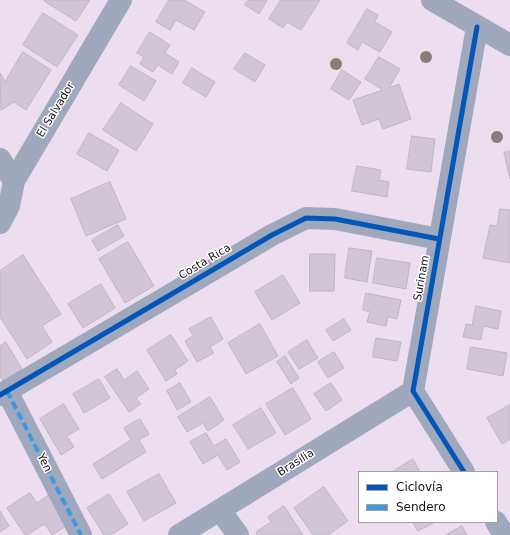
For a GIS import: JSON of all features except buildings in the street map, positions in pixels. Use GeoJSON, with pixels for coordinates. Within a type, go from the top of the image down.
{"type":"FeatureCollection","features":[{"type":"Feature","properties":{"kind":"street","name":"El Salvador"},"geometry":{"type":"LineString","coordinates":[[0,223],[8,206],[14,181],[121,0]]}},
{"type":"Feature","properties":{"kind":"street"},"geometry":{"type":"LineString","coordinates":[[432,0],[510,45]]}},
{"type":"Feature","properties":{"kind":"street","name":"Surinam"},"geometry":{"type":"LineString","coordinates":[[413,391],[478,27]]}},
{"type":"Feature","properties":{"kind":"street"},"geometry":{"type":"LineString","coordinates":[[0,159],[14,181]]}},
{"type":"Feature","properties":{"kind":"street","name":"Costa Rica"},"geometry":{"type":"LineString","coordinates":[[3,393],[272,235],[306,218],[335,219],[439,239]]}},
{"type":"Feature","properties":{"kind":"street"},"geometry":{"type":"LineString","coordinates":[[413,391],[463,471]]}},
{"type":"Feature","properties":{"kind":"street","name":"Brasilia"},"geometry":{"type":"LineString","coordinates":[[179,535],[413,391]]}},
{"type":"Feature","properties":{"kind":"street","name":"Yen"},"geometry":{"type":"LineString","coordinates":[[3,393],[81,535]]}},
{"type":"Feature","properties":{"kind":"street"},"geometry":{"type":"LineString","coordinates":[[220,510],[238,535]]}},
{"type":"Feature","properties":{"kind":"street"},"geometry":{"type":"LineString","coordinates":[[497,523],[504,535]]}},
{"type":"Feature","properties":{"kind":"marked path"},"geometry":{"type":"LineString","coordinates":[[7,391],[81,535]]}},
{"type":"Feature","properties":{"kind":"cycle path"},"geometry":{"type":"LineString","coordinates":[[463,471],[413,391],[477,27]]}},
{"type":"Feature","properties":{"kind":"cycle path"},"geometry":{"type":"LineString","coordinates":[[0,395],[272,235],[306,218],[335,219],[439,239]]}}]}
